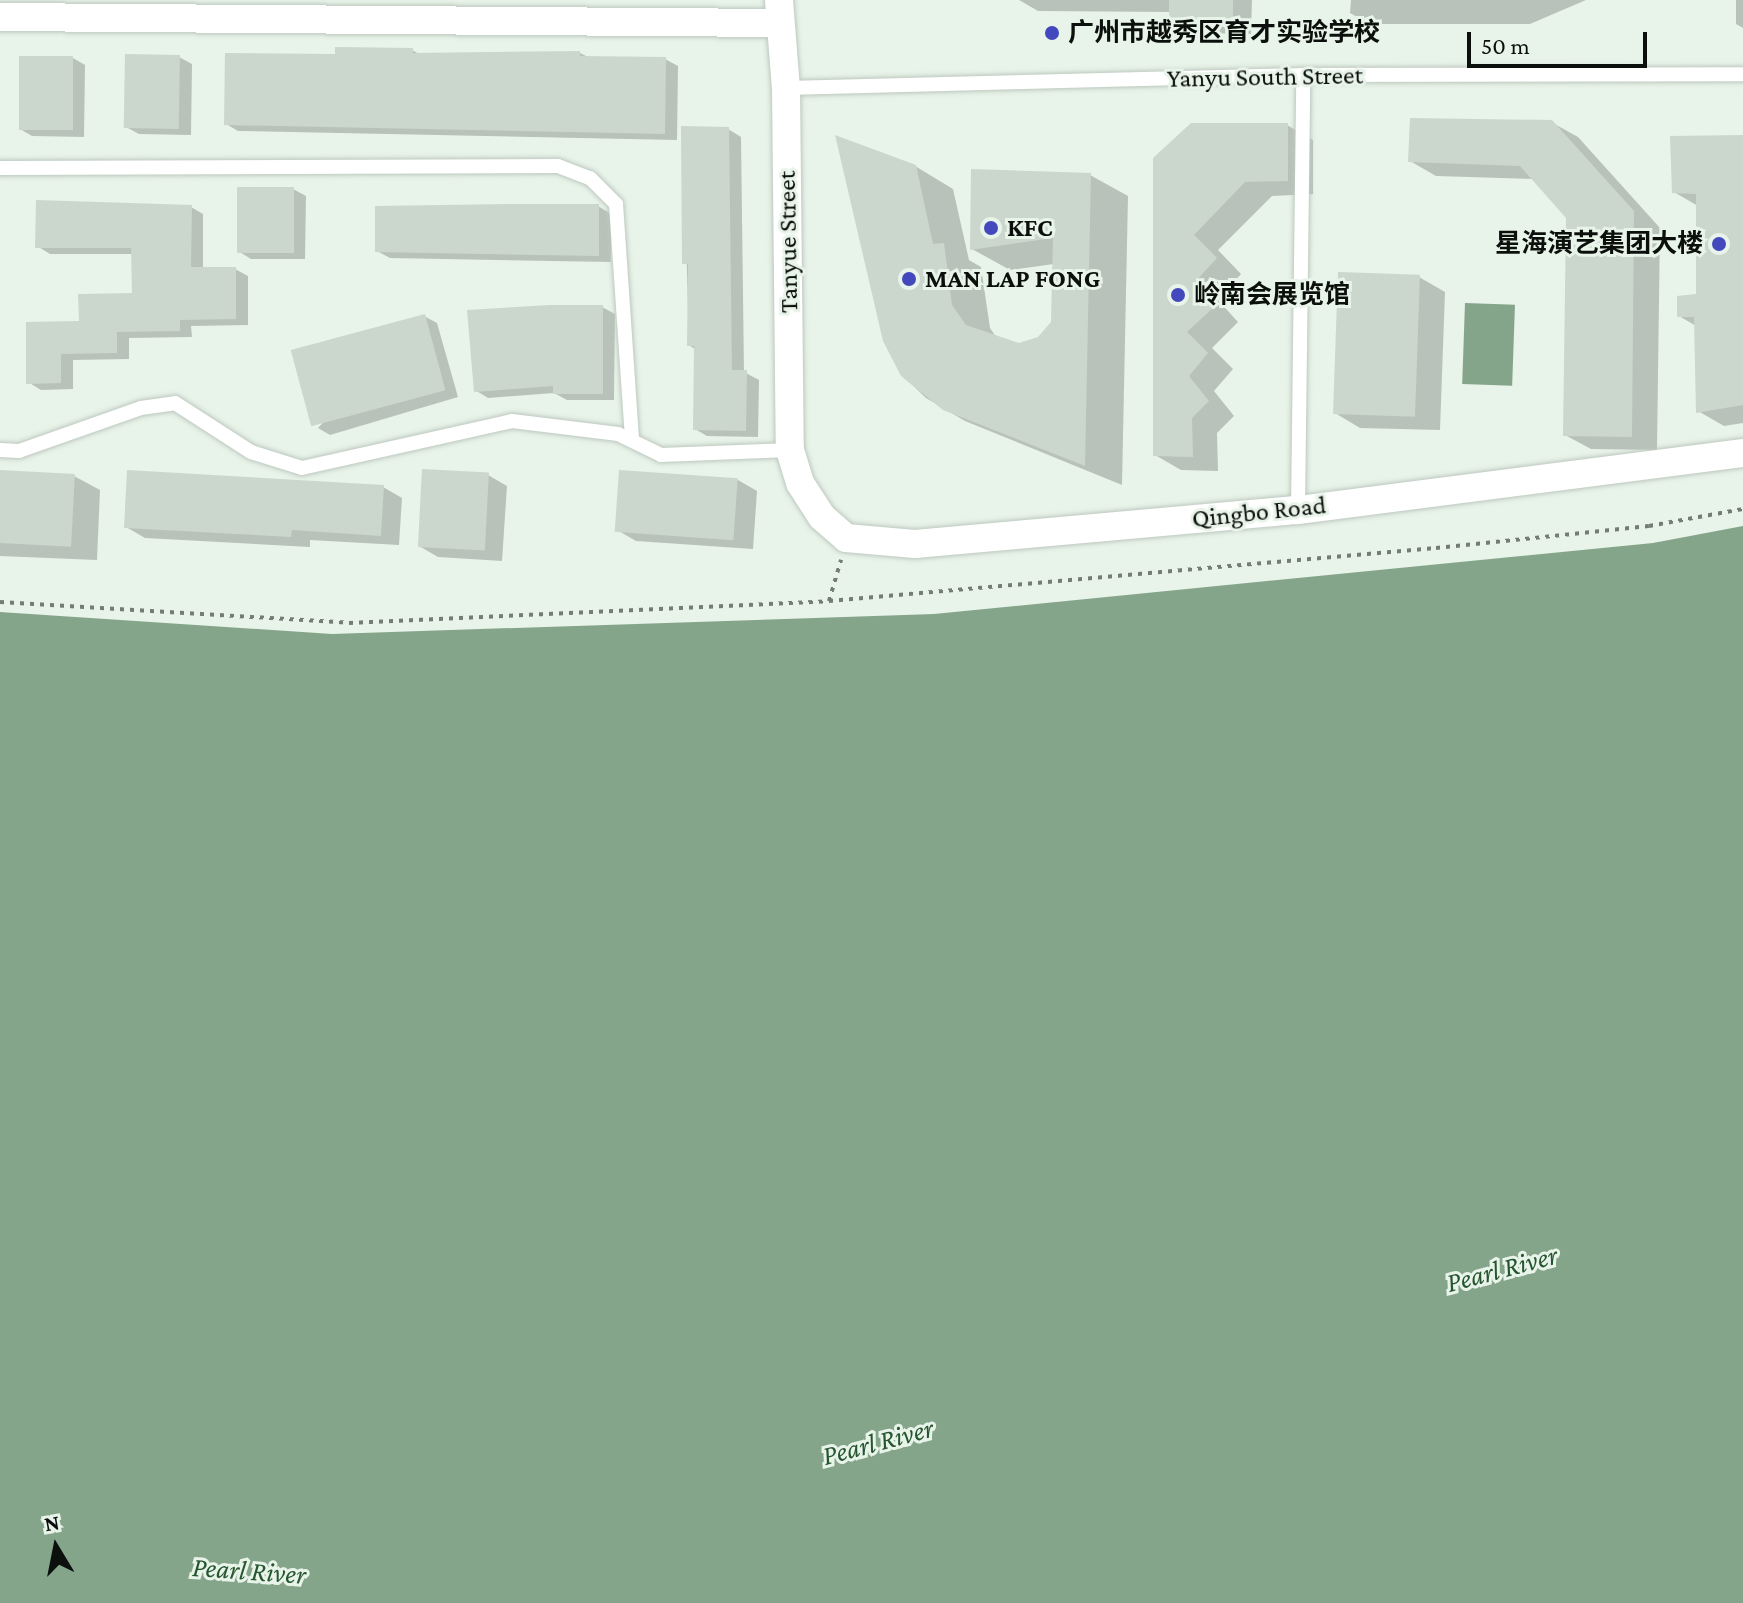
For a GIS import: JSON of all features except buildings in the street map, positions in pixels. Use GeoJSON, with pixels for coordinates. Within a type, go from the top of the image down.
{"type":"FeatureCollection","features":[{"type":"Feature","properties":{"kind":"street"},"geometry":{"type":"LineString","coordinates":[[0,17],[97,9],[779,12]]}},
{"type":"Feature","properties":{"kind":"street","name":"Tanyue Street"},"geometry":{"type":"LineString","coordinates":[[779,12],[786,88],[790,450],[800,483],[822,517],[846,538]]}},
{"type":"Feature","properties":{"kind":"street","name":"Qingbo Road"},"geometry":{"type":"LineString","coordinates":[[846,538],[915,544],[1298,510],[1743,453]]}},
{"type":"Feature","properties":{"kind":"lane","name":"Yanyu South Street"},"geometry":{"type":"LineString","coordinates":[[786,88],[1303,75],[1743,74]]}},
{"type":"Feature","properties":{"kind":"lane"},"geometry":{"type":"LineString","coordinates":[[1298,510],[1303,75]]}},
{"type":"Feature","properties":{"kind":"lane"},"geometry":{"type":"LineString","coordinates":[[0,168],[558,166],[590,178],[616,204],[632,439]]}},
{"type":"Feature","properties":{"kind":"lane"},"geometry":{"type":"LineString","coordinates":[[0,450],[19,451],[141,408],[175,403],[251,452],[302,468],[512,421],[632,439],[661,455],[790,450]]}},
{"type":"Feature","properties":{"kind":"path"},"geometry":{"type":"LineString","coordinates":[[0,602],[349,623],[829,601],[1466,545],[1649,526],[1743,509]]}},
{"type":"Feature","properties":{"kind":"path"},"geometry":{"type":"LineString","coordinates":[[829,601],[846,538]]}},
{"type":"Feature","properties":{"kind":"water"},"geometry":{"type":"Polygon","coordinates":[[[1465,303],[1515,305],[1512,386],[1462,384],[1465,303]]]}},
{"type":"Feature","properties":{"kind":"water","name":"Pearl River"},"geometry":{"type":"Polygon","coordinates":[[[1743,526],[1743,1603],[0,1603],[0,612],[332,634],[934,614],[1653,543],[1743,526]]]}},
{"type":"Feature","properties":{"kind":"place","name":"广州市越秀区育才实验学校"},"geometry":{"type":"Point","coordinates":[1052,33]}},
{"type":"Feature","properties":{"kind":"place","name":"KFC"},"geometry":{"type":"Point","coordinates":[991,228]}},
{"type":"Feature","properties":{"kind":"place","name":"星海演艺集团大楼"},"geometry":{"type":"Point","coordinates":[1719,244]}},
{"type":"Feature","properties":{"kind":"place","name":"MAN LAP FONG"},"geometry":{"type":"Point","coordinates":[909,279]}},
{"type":"Feature","properties":{"kind":"place","name":"岭南会展览馆"},"geometry":{"type":"Point","coordinates":[1178,295]}}]}
